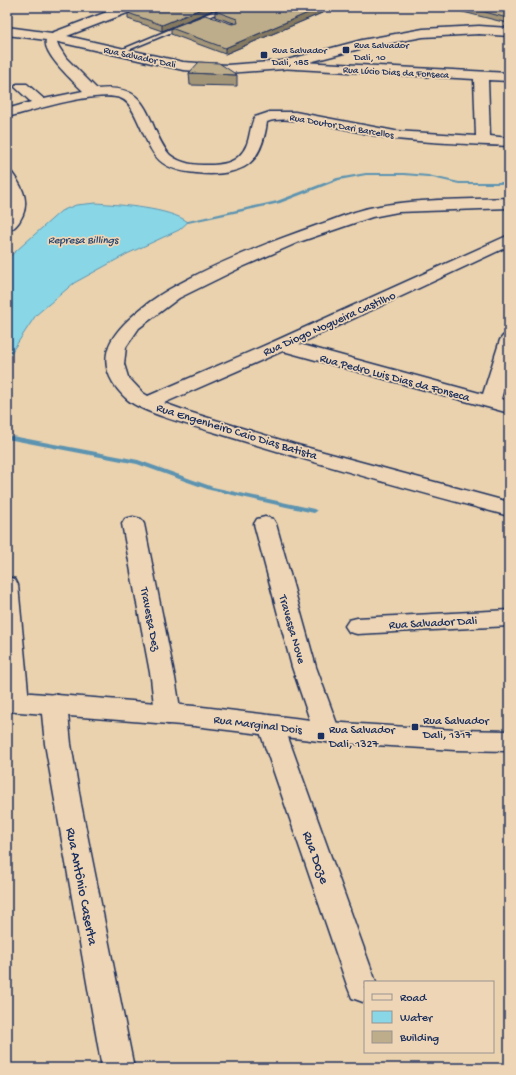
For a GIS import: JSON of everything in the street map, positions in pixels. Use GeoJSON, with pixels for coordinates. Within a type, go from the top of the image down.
{"type":"FeatureCollection","features":[{"type":"Feature","properties":{"kind":"street"},"geometry":{"type":"LineString","coordinates":[[93,93],[66,66],[52,48],[51,42],[54,36],[131,7]]}},
{"type":"Feature","properties":{"kind":"street","name":"Rua Salvador Dali"},"geometry":{"type":"LineString","coordinates":[[8,32],[54,36],[183,66],[227,69],[262,62],[287,60],[321,54],[362,44],[422,33],[479,30],[509,32]]}},
{"type":"Feature","properties":{"kind":"street","name":"Rua Lúcio Dias da Fonseca"},"geometry":{"type":"LineString","coordinates":[[287,60],[509,77]]}},
{"type":"Feature","properties":{"kind":"street"},"geometry":{"type":"LineString","coordinates":[[481,75],[482,140]]}},
{"type":"Feature","properties":{"kind":"street"},"geometry":{"type":"LineString","coordinates":[[22,88],[42,104]]}},
{"type":"Feature","properties":{"kind":"street","name":"Rua Doutor Dari Barcellos"},"geometry":{"type":"LineString","coordinates":[[7,113],[93,93],[115,92],[125,94],[132,99],[140,109],[158,152],[166,160],[193,169],[210,170],[228,168],[241,162],[248,154],[255,141],[260,120],[270,116],[295,116],[395,135],[509,142]]}},
{"type":"Feature","properties":{"kind":"street"},"geometry":{"type":"LineString","coordinates":[[7,176],[18,195],[17,209],[12,221],[7,226]]}},
{"type":"Feature","properties":{"kind":"street","name":"Rua Engenheiro Caio Dias Batista"},"geometry":{"type":"LineString","coordinates":[[509,203],[405,207],[368,213],[285,242],[234,264],[173,294],[132,324],[116,347],[115,364],[119,378],[136,397],[147,403],[182,416],[288,448],[509,509]]}},
{"type":"Feature","properties":{"kind":"street","name":"Rua Diogo Nogueira Castilho"},"geometry":{"type":"LineString","coordinates":[[147,403],[501,250],[509,240]]}},
{"type":"Feature","properties":{"kind":"street"},"geometry":{"type":"LineString","coordinates":[[490,402],[509,340]]}},
{"type":"Feature","properties":{"kind":"street","name":"Rua Pedro Luis Dias da Fonseca"},"geometry":{"type":"LineString","coordinates":[[282,345],[509,407]]}},
{"type":"Feature","properties":{"kind":"street","name":"Travessa Dez"},"geometry":{"type":"LineString","coordinates":[[133,524],[163,678],[168,714]]}},
{"type":"Feature","properties":{"kind":"street","name":"Travessa Nove"},"geometry":{"type":"LineString","coordinates":[[265,524],[301,660],[327,732]]}},
{"type":"Feature","properties":{"kind":"street"},"geometry":{"type":"LineString","coordinates":[[7,585],[11,702]]}},
{"type":"Feature","properties":{"kind":"street","name":"Rua Salvador Dali"},"geometry":{"type":"LineString","coordinates":[[357,626],[509,618]]}},
{"type":"Feature","properties":{"kind":"street","name":"Rua Marginal Dois"},"geometry":{"type":"LineString","coordinates":[[11,702],[54,704],[168,714],[327,732],[455,740],[509,741]]}},
{"type":"Feature","properties":{"kind":"street","name":"Rua Antônio Caserta"},"geometry":{"type":"LineString","coordinates":[[54,704],[64,782],[118,1068]]}},
{"type":"Feature","properties":{"kind":"street","name":"Rua Doze"},"geometry":{"type":"LineString","coordinates":[[270,726],[363,988]]}},
{"type":"Feature","properties":{"kind":"lane"},"geometry":{"type":"LineString","coordinates":[[119,52],[227,8]]}},
{"type":"Feature","properties":{"kind":"lane"},"geometry":{"type":"LineString","coordinates":[[205,17],[213,20]]}},
{"type":"Feature","properties":{"kind":"water","name":"Represa Billings"},"geometry":{"type":"Polygon","coordinates":[[[96,203],[157,210],[180,217],[188,222],[179,230],[127,254],[74,283],[36,315],[7,359],[7,259],[61,211],[76,205],[96,203]]]}},
{"type":"Feature","properties":{"kind":"building"},"geometry":{"type":"Polygon","coordinates":[[[144,7],[206,7],[162,25],[128,13],[144,7]]]}},
{"type":"Feature","properties":{"kind":"building"},"geometry":{"type":"Polygon","coordinates":[[[223,7],[322,7],[225,48],[171,28],[205,15],[232,24],[238,23],[237,19],[215,11],[223,7]]]}},
{"type":"Feature","properties":{"kind":"building"},"geometry":{"type":"Polygon","coordinates":[[[467,7],[509,7],[509,17],[507,18],[467,7]]]}},
{"type":"Feature","properties":{"kind":"building"},"geometry":{"type":"Polygon","coordinates":[[[199,62],[219,63],[237,75],[189,73],[199,62]]]}},
{"type":"Feature","properties":{"kind":"waterway"},"geometry":{"type":"LineString","coordinates":[[188,222],[278,202],[338,179],[366,174],[404,174],[428,176],[459,183],[509,183]]}},
{"type":"Feature","properties":{"kind":"waterway"},"geometry":{"type":"LineString","coordinates":[[7,437],[138,462],[212,489],[314,511]]}},
{"type":"Feature","properties":{"kind":"place","name":"Rua Salvador Dali, 10"},"geometry":{"type":"Point","coordinates":[346,50]}},
{"type":"Feature","properties":{"kind":"place","name":"Rua Salvador Dali, 185"},"geometry":{"type":"Point","coordinates":[264,55]}},
{"type":"Feature","properties":{"kind":"place","name":"Rua Salvador Dali, 1317"},"geometry":{"type":"Point","coordinates":[415,727]}},
{"type":"Feature","properties":{"kind":"place","name":"Rua Salvador Dali, 1327"},"geometry":{"type":"Point","coordinates":[321,736]}}]}
